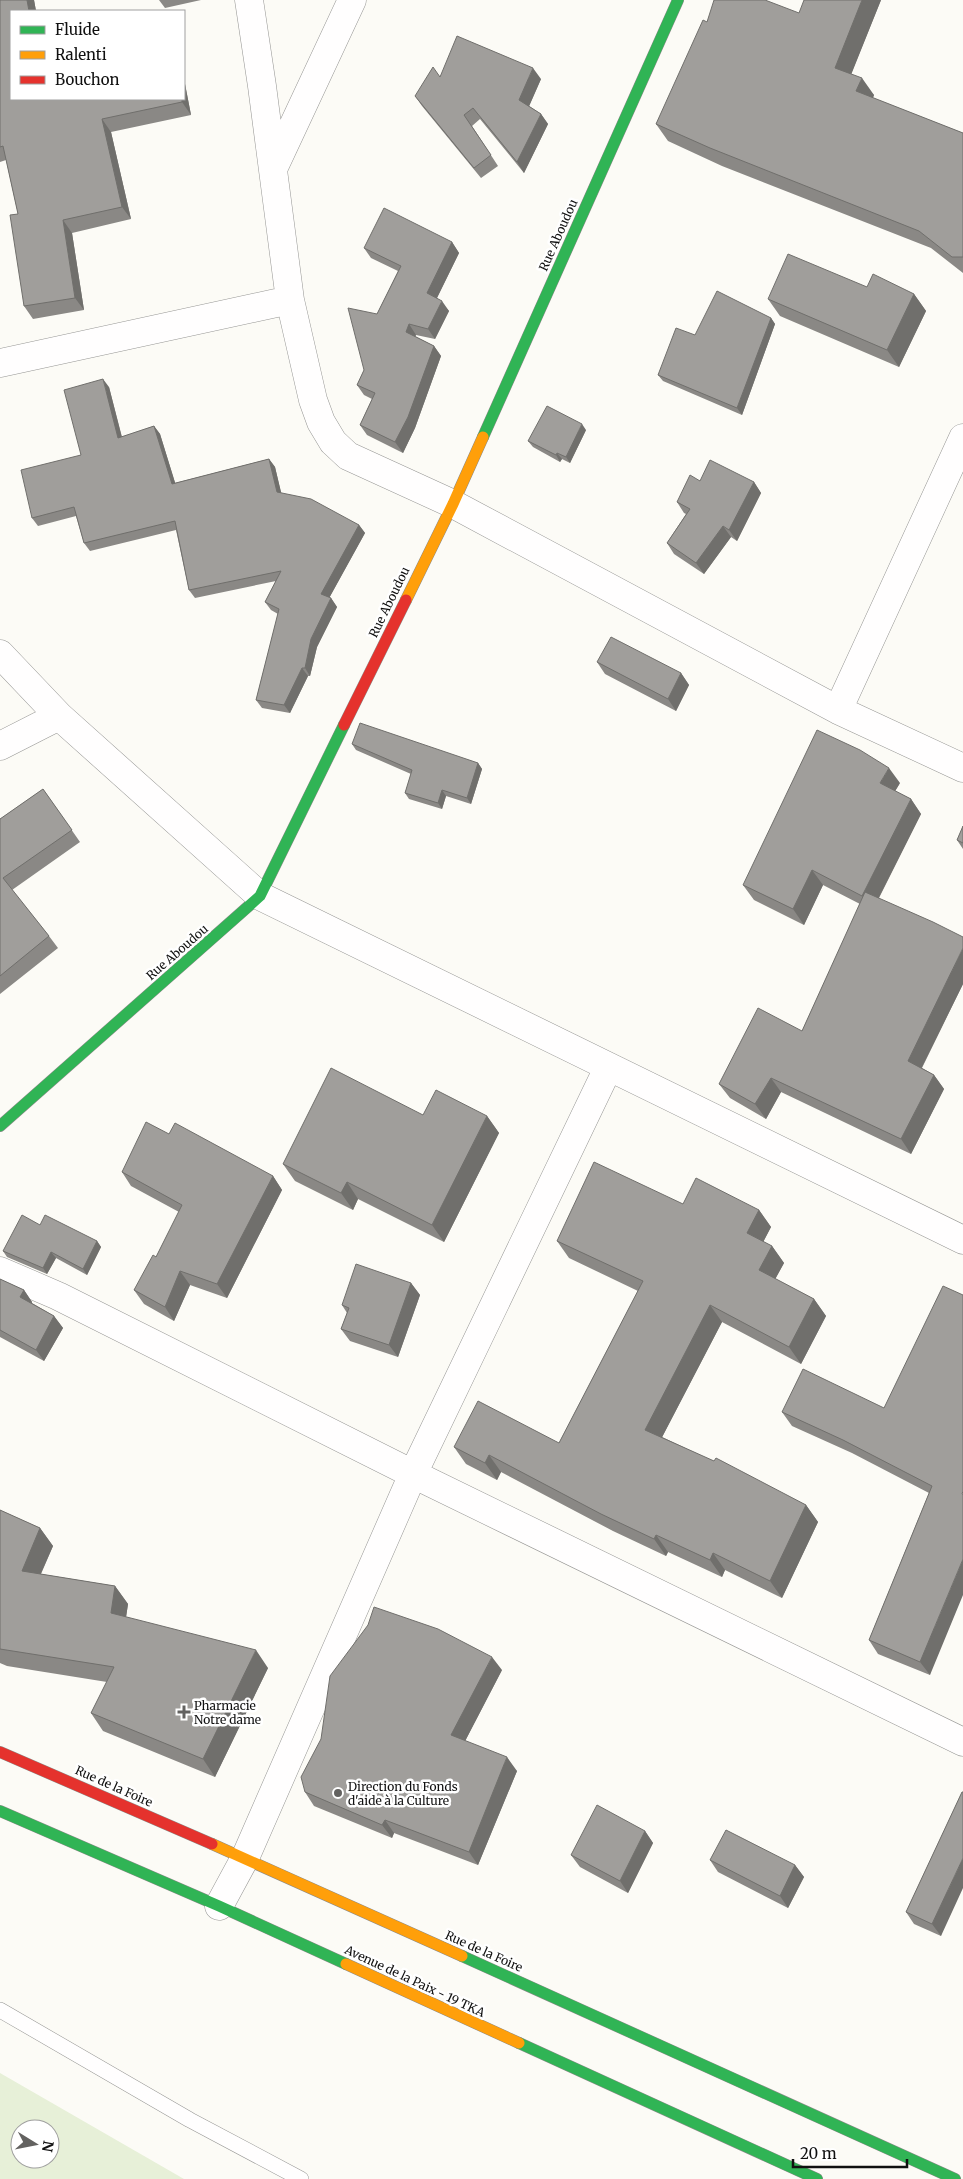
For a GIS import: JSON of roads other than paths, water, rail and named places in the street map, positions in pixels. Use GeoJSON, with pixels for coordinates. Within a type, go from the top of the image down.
{"type":"FeatureCollection","features":[{"type":"Feature","properties":{"kind":"main road","name":"Rue Aboudou"},"geometry":{"type":"LineString","coordinates":[[0,1126],[260,896],[453,504],[678,0]]}},
{"type":"Feature","properties":{"kind":"main road","name":"Rue de la Foire"},"geometry":{"type":"LineString","coordinates":[[0,1752],[245,1858],[955,2179]]}},
{"type":"Feature","properties":{"kind":"main road","name":"Avenue de la Paix - 19 TKA"},"geometry":{"type":"LineString","coordinates":[[0,1811],[219,1906],[817,2179]]}},
{"type":"Feature","properties":{"kind":"street"},"geometry":{"type":"LineString","coordinates":[[249,0],[290,300],[313,400],[321,422],[333,442],[348,456],[453,504],[838,710],[963,768]]}},
{"type":"Feature","properties":{"kind":"street"},"geometry":{"type":"LineString","coordinates":[[273,169],[352,0]]}},
{"type":"Feature","properties":{"kind":"street"},"geometry":{"type":"LineString","coordinates":[[0,363],[290,300]]}},
{"type":"Feature","properties":{"kind":"street"},"geometry":{"type":"LineString","coordinates":[[838,710],[963,438]]}},
{"type":"Feature","properties":{"kind":"street"},"geometry":{"type":"LineString","coordinates":[[0,654],[59,716],[260,896],[608,1068],[963,1240]]}},
{"type":"Feature","properties":{"kind":"street"},"geometry":{"type":"LineString","coordinates":[[0,746],[59,716]]}},
{"type":"Feature","properties":{"kind":"street"},"geometry":{"type":"LineString","coordinates":[[219,1906],[245,1858],[413,1474],[608,1068]]}},
{"type":"Feature","properties":{"kind":"street"},"geometry":{"type":"LineString","coordinates":[[0,1271],[58,1296],[413,1474],[963,1742]]}},
{"type":"Feature","properties":{"kind":"lane"},"geometry":{"type":"LineString","coordinates":[[0,2010],[190,2120],[301,2179]]}},
{"type":"Feature","properties":{"kind":"place","name":"Pharmacie Notre dame"},"geometry":{"type":"Point","coordinates":[184,1712]}},
{"type":"Feature","properties":{"kind":"place","name":"Direction du Fonds d'aide à la Culture"},"geometry":{"type":"Point","coordinates":[338,1793]}}]}
